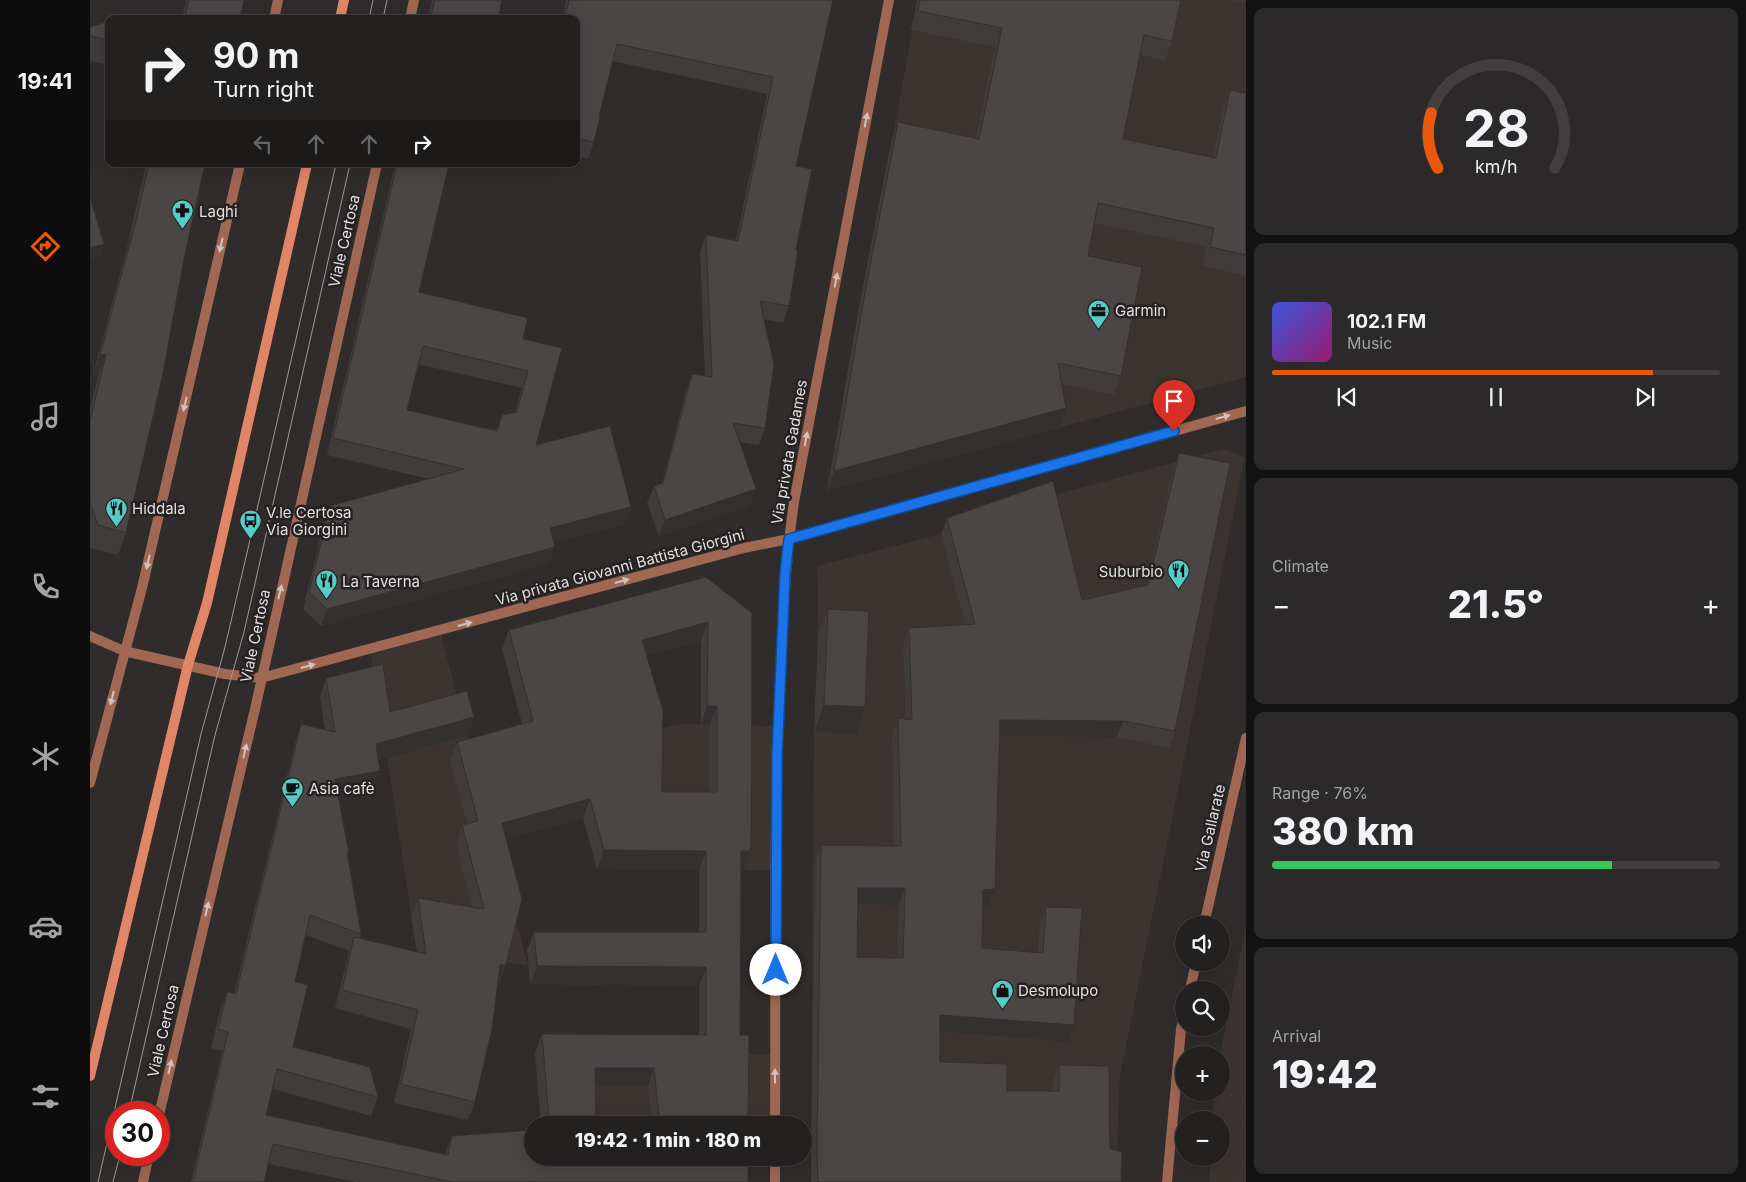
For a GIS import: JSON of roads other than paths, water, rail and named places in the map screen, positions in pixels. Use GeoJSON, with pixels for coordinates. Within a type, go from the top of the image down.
{"type":"FeatureCollection","features":[{"type":"Feature","properties":{"kind":"main road"},"geometry":{"type":"LineString","coordinates":[[341,15],[344,0]]}},
{"type":"Feature","properties":{"kind":"main road"},"geometry":{"type":"LineString","coordinates":[[90,1076],[188,665],[207,603],[306,167]]}},
{"type":"Feature","properties":{"kind":"street"},"geometry":{"type":"LineString","coordinates":[[275,15],[278,0]]}},
{"type":"Feature","properties":{"kind":"street"},"geometry":{"type":"LineString","coordinates":[[411,15],[414,0]]}},
{"type":"Feature","properties":{"kind":"street","name":"Via privata Gadames"},"geometry":{"type":"LineString","coordinates":[[775,1116],[777,756],[785,574],[794,502],[889,0]]}},
{"type":"Feature","properties":{"kind":"street"},"geometry":{"type":"LineString","coordinates":[[90,783],[142,588],[239,167]]}},
{"type":"Feature","properties":{"kind":"street","name":"Viale Certosa"},"geometry":{"type":"LineString","coordinates":[[162,1101],[250,728],[376,167]]}},
{"type":"Feature","properties":{"kind":"street","name":"Via privata Giovanni Battista Giorgini"},"geometry":{"type":"LineString","coordinates":[[124,651],[225,674],[261,678],[744,548],[789,539],[1246,411]]}},
{"type":"Feature","properties":{"kind":"street"},"geometry":{"type":"LineString","coordinates":[[90,636],[124,651]]}},
{"type":"Feature","properties":{"kind":"street","name":"Via Gallarate"},"geometry":{"type":"LineString","coordinates":[[1206,916],[1246,738]]}},
{"type":"Feature","properties":{"kind":"street"},"geometry":{"type":"LineString","coordinates":[[1167,1182],[1180,1036]]}},
{"type":"Feature","properties":{"kind":"street"},"geometry":{"type":"LineString","coordinates":[[143,1182],[147,1166]]}},
{"type":"Feature","properties":{"kind":"street"},"geometry":{"type":"LineString","coordinates":[[775,1166],[775,1182]]}},
{"type":"Feature","properties":{"kind":"tram line"},"geometry":{"type":"LineString","coordinates":[[370,15],[373,0]]}},
{"type":"Feature","properties":{"kind":"tram line"},"geometry":{"type":"LineString","coordinates":[[384,15],[387,0]]}},
{"type":"Feature","properties":{"kind":"tram line"},"geometry":{"type":"LineString","coordinates":[[98,1182],[201,734],[225,647],[335,167]]}},
{"type":"Feature","properties":{"kind":"tram line"},"geometry":{"type":"LineString","coordinates":[[132,1101],[215,735],[244,632],[349,167]]}},
{"type":"Feature","properties":{"kind":"tram line"},"geometry":{"type":"LineString","coordinates":[[113,1182],[117,1166]]}},
{"type":"Feature","properties":{"kind":"place","name":"Laghi"},"geometry":{"type":"Point","coordinates":[183,230]}},
{"type":"Feature","properties":{"kind":"place","name":"Garmin"},"geometry":{"type":"Point","coordinates":[1099,329]}},
{"type":"Feature","properties":{"kind":"place","name":"Hiddala"},"geometry":{"type":"Point","coordinates":[116,527]}},
{"type":"Feature","properties":{"kind":"place","name":"V.le Certosa Via Giorgini"},"geometry":{"type":"Point","coordinates":[250,540]}},
{"type":"Feature","properties":{"kind":"place","name":"Suburbio"},"geometry":{"type":"Point","coordinates":[1179,590]}},
{"type":"Feature","properties":{"kind":"place","name":"La Taverna"},"geometry":{"type":"Point","coordinates":[326,600]}},
{"type":"Feature","properties":{"kind":"place","name":"Asia cafè"},"geometry":{"type":"Point","coordinates":[293,807]}},
{"type":"Feature","properties":{"kind":"place","name":"Desmolupo"},"geometry":{"type":"Point","coordinates":[1002,1009]}}]}
